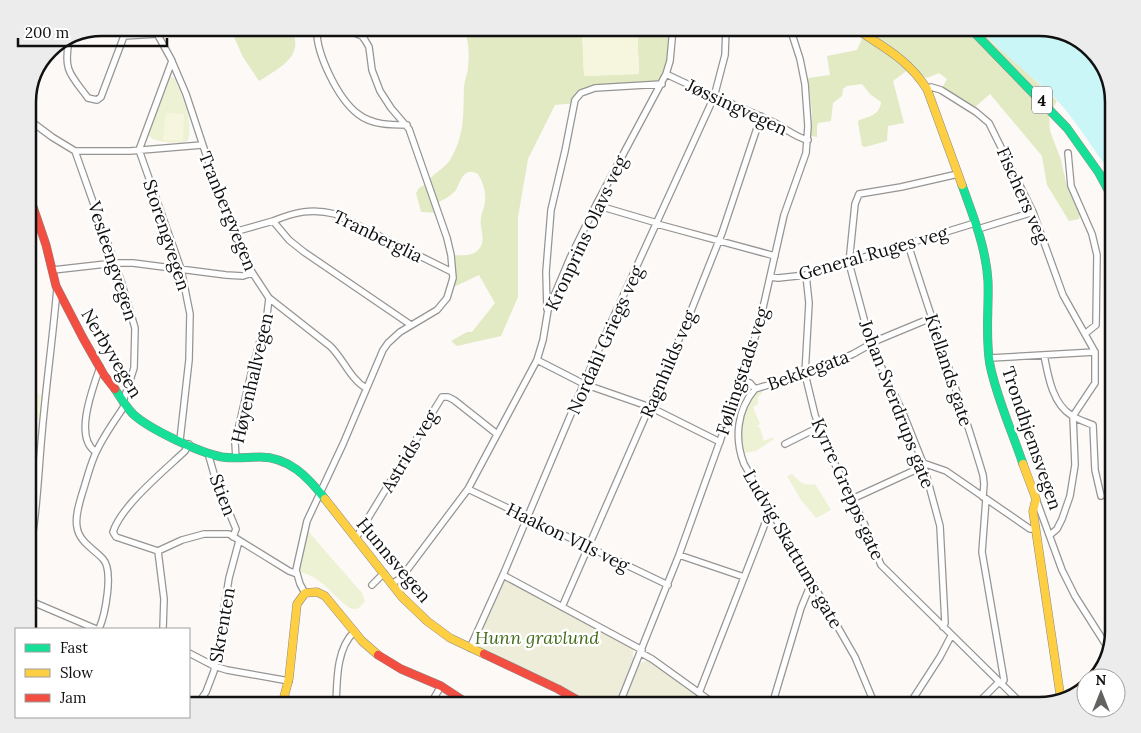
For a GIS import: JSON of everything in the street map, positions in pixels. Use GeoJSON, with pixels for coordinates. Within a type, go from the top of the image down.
{"type":"FeatureCollection","features":[{"type":"Feature","properties":{"kind":"main road","name":"Trondhjemsvegen"},"geometry":{"type":"LineString","coordinates":[[867,36],[894,52],[918,73],[927,89],[958,174],[984,247],[987,264],[990,358],[998,393],[1036,499]]}},
{"type":"Feature","properties":{"kind":"main road","name":"4"},"geometry":{"type":"LineString","coordinates":[[978,36],[1060,119],[1085,151],[1105,183]]}},
{"type":"Feature","properties":{"kind":"main road","name":"Nerbyvegen"},"geometry":{"type":"LineString","coordinates":[[36,217],[57,288],[100,367],[124,403],[138,418],[180,440],[220,457],[268,458],[286,462],[311,481],[321,493]]}},
{"type":"Feature","properties":{"kind":"main road","name":"Hunnsvegen"},"geometry":{"type":"LineString","coordinates":[[321,493],[393,583],[402,597],[427,620],[450,638],[510,665],[571,697]]}},
{"type":"Feature","properties":{"kind":"main road"},"geometry":{"type":"LineString","coordinates":[[1036,499],[1033,511],[1060,693]]}},
{"type":"Feature","properties":{"kind":"main road"},"geometry":{"type":"LineString","coordinates":[[285,697],[289,681],[297,604],[305,593],[315,591],[323,594],[354,632],[387,661],[441,686],[457,697]]}},
{"type":"Feature","properties":{"kind":"street"},"geometry":{"type":"LineString","coordinates":[[68,45],[66,63],[68,69],[88,98],[97,100],[101,97],[124,36]]}},
{"type":"Feature","properties":{"kind":"street","name":"Tranbergvegen"},"geometry":{"type":"LineString","coordinates":[[158,36],[172,61],[186,94],[224,209],[252,273],[269,298],[330,346],[360,385],[366,388]]}},
{"type":"Feature","properties":{"kind":"street"},"geometry":{"type":"LineString","coordinates":[[316,36],[322,57],[332,79],[347,103],[359,115],[387,125],[407,125]]}},
{"type":"Feature","properties":{"kind":"street"},"geometry":{"type":"LineString","coordinates":[[362,36],[369,47],[372,70],[380,91],[391,108],[407,125]]}},
{"type":"Feature","properties":{"kind":"street","name":"Kronprins Olavs veg"},"geometry":{"type":"LineString","coordinates":[[393,583],[402,578],[468,490],[537,360],[543,340],[548,310],[570,258],[596,205],[662,84],[670,61],[672,36]]}},
{"type":"Feature","properties":{"kind":"street","name":"Nordahl Griegs veg"},"geometry":{"type":"LineString","coordinates":[[470,648],[584,384],[714,97],[725,55],[726,36]]}},
{"type":"Feature","properties":{"kind":"street","name":"Føllingstads veg"},"geometry":{"type":"LineString","coordinates":[[623,697],[668,585],[742,380],[760,321],[784,215],[804,158],[808,140],[808,111],[804,77],[793,36]]}},
{"type":"Feature","properties":{"kind":"street"},"geometry":{"type":"LineString","coordinates":[[139,150],[172,61]]}},
{"type":"Feature","properties":{"kind":"street","name":"Jøssingvegen"},"geometry":{"type":"LineString","coordinates":[[666,74],[714,97],[761,116],[808,140]]}},
{"type":"Feature","properties":{"kind":"street"},"geometry":{"type":"LineString","coordinates":[[548,310],[546,301],[546,272],[551,212],[575,100],[581,93],[595,88],[662,84]]}},
{"type":"Feature","properties":{"kind":"street","name":"Fischers veg"},"geometry":{"type":"LineString","coordinates":[[927,89],[931,88],[947,93],[976,112],[989,124],[1034,212],[1063,295],[1095,352]]}},
{"type":"Feature","properties":{"kind":"street","name":"Ragnhilds veg"},"geometry":{"type":"LineString","coordinates":[[562,606],[687,321],[719,241],[761,116]]}},
{"type":"Feature","properties":{"kind":"street"},"geometry":{"type":"LineString","coordinates":[[36,125],[52,138],[75,151],[139,150],[202,145]]}},
{"type":"Feature","properties":{"kind":"street","name":"Tranberglia"},"geometry":{"type":"LineString","coordinates":[[366,388],[388,343],[411,325],[437,310],[447,298],[453,278],[447,238],[424,168],[407,125]]}},
{"type":"Feature","properties":{"kind":"street","name":"Storengvegen"},"geometry":{"type":"LineString","coordinates":[[139,150],[181,270],[190,314],[190,339],[180,440]]}},
{"type":"Feature","properties":{"kind":"street","name":"Vesleengvegen"},"geometry":{"type":"LineString","coordinates":[[75,151],[82,166],[115,263],[135,328],[134,368],[124,403],[96,452],[80,501],[76,527],[80,536],[106,563],[108,570],[106,601],[98,628]]}},
{"type":"Feature","properties":{"kind":"street"},"geometry":{"type":"LineString","coordinates":[[1068,153],[1071,186],[1092,234],[1097,255],[1096,325],[1086,333]]}},
{"type":"Feature","properties":{"kind":"street","name":"Johan Sverdrups gate"},"geometry":{"type":"LineString","coordinates":[[942,627],[945,623],[945,617],[940,526],[923,464],[903,414],[871,345],[849,263],[855,204],[859,194],[901,188],[958,174]]}},
{"type":"Feature","properties":{"kind":"street"},"geometry":{"type":"LineString","coordinates":[[596,205],[657,224],[775,256]]}},
{"type":"Feature","properties":{"kind":"street","name":"Tranberglia"},"geometry":{"type":"LineString","coordinates":[[234,232],[301,211],[320,210],[335,214],[452,272]]}},
{"type":"Feature","properties":{"kind":"street","name":"General Ruges veg"},"geometry":{"type":"LineString","coordinates":[[770,277],[806,275],[908,244],[1034,212]]}},
{"type":"Feature","properties":{"kind":"street"},"geometry":{"type":"LineString","coordinates":[[273,221],[289,240],[304,252],[411,325]]}},
{"type":"Feature","properties":{"kind":"street","name":"Kiellands gate"},"geometry":{"type":"LineString","coordinates":[[908,244],[983,475],[985,498],[982,552],[1003,672],[1004,680],[1000,683]]}},
{"type":"Feature","properties":{"kind":"street"},"geometry":{"type":"LineString","coordinates":[[53,270],[115,263],[132,263],[244,276],[252,273]]}},
{"type":"Feature","properties":{"kind":"street","name":"Kyrre Grepps gate"},"geometry":{"type":"LineString","coordinates":[[806,275],[808,303],[805,374],[819,427],[864,523],[881,565],[1014,697]]}},
{"type":"Feature","properties":{"kind":"street"},"geometry":{"type":"LineString","coordinates":[[36,505],[57,288]]}},
{"type":"Feature","properties":{"kind":"street","name":"Høyenhallvegen"},"geometry":{"type":"LineString","coordinates":[[236,458],[236,440],[267,315],[269,298]]}},
{"type":"Feature","properties":{"kind":"street","name":"Bekkegata"},"geometry":{"type":"LineString","coordinates":[[742,380],[750,383],[755,389],[805,374],[931,318]]}},
{"type":"Feature","properties":{"kind":"street"},"geometry":{"type":"LineString","coordinates":[[990,358],[1095,352],[1095,383],[1073,416],[1075,465],[1072,486],[1062,520],[1057,529],[1050,535]]}},
{"type":"Feature","properties":{"kind":"street"},"geometry":{"type":"LineString","coordinates":[[1044,354],[1050,383],[1064,409],[1073,416],[1093,425],[1096,470],[1101,496]]}},
{"type":"Feature","properties":{"kind":"street"},"geometry":{"type":"LineString","coordinates":[[537,360],[584,384],[650,407],[720,442]]}},
{"type":"Feature","properties":{"kind":"street"},"geometry":{"type":"LineString","coordinates":[[96,452],[88,445],[85,427],[87,412],[100,367]]}},
{"type":"Feature","properties":{"kind":"street"},"geometry":{"type":"LineString","coordinates":[[305,593],[297,574],[298,559],[306,521],[321,493],[366,388]]}},
{"type":"Feature","properties":{"kind":"street","name":"Ludvig Skattums gate"},"geometry":{"type":"LineString","coordinates":[[755,389],[746,399],[740,415],[738,443],[745,468],[855,657],[872,697]]}},
{"type":"Feature","properties":{"kind":"street","name":"Astrids veg"},"geometry":{"type":"LineString","coordinates":[[356,538],[442,397],[448,396],[454,400],[497,434]]}},
{"type":"Feature","properties":{"kind":"street"},"geometry":{"type":"LineString","coordinates":[[785,444],[819,427]]}},
{"type":"Feature","properties":{"kind":"street"},"geometry":{"type":"LineString","coordinates":[[189,444],[186,454],[143,492],[117,523],[114,532],[116,536],[158,551],[182,540],[204,534],[229,534],[288,571],[297,574]]}},
{"type":"Feature","properties":{"kind":"street","name":"Stien"},"geometry":{"type":"LineString","coordinates":[[208,453],[216,480],[236,529],[233,536]]}},
{"type":"Feature","properties":{"kind":"street"},"geometry":{"type":"LineString","coordinates":[[852,499],[923,464],[946,471],[1030,529],[1036,529]]}},
{"type":"Feature","properties":{"kind":"street","name":"Haakon VIIs veg"},"geometry":{"type":"LineString","coordinates":[[468,490],[668,585]]}},
{"type":"Feature","properties":{"kind":"street","name":"Trondhjemsvegen"},"geometry":{"type":"LineString","coordinates":[[1036,499],[1062,570],[1075,596],[1104,641]]}},
{"type":"Feature","properties":{"kind":"street"},"geometry":{"type":"LineString","coordinates":[[699,693],[767,518],[772,515]]}},
{"type":"Feature","properties":{"kind":"street","name":"Skrenten"},"geometry":{"type":"LineString","coordinates":[[202,697],[211,682],[230,578],[239,541]]}},
{"type":"Feature","properties":{"kind":"street"},"geometry":{"type":"LineString","coordinates":[[158,551],[164,599],[163,628]]}},
{"type":"Feature","properties":{"kind":"street"},"geometry":{"type":"LineString","coordinates":[[679,555],[744,577]]}},
{"type":"Feature","properties":{"kind":"street"},"geometry":{"type":"LineString","coordinates":[[372,585],[384,573]]}},
{"type":"Feature","properties":{"kind":"street"},"geometry":{"type":"LineString","coordinates":[[503,575],[562,606],[641,652],[704,697]]}},
{"type":"Feature","properties":{"kind":"street"},"geometry":{"type":"LineString","coordinates":[[775,697],[801,608],[812,584]]}},
{"type":"Feature","properties":{"kind":"street"},"geometry":{"type":"LineString","coordinates":[[36,603],[96,628]]}},
{"type":"Feature","properties":{"kind":"street"},"geometry":{"type":"LineString","coordinates":[[336,697],[338,669],[341,657],[348,638],[354,632]]}},
{"type":"Feature","properties":{"kind":"street"},"geometry":{"type":"LineString","coordinates":[[915,697],[951,636]]}},
{"type":"Feature","properties":{"kind":"street"},"geometry":{"type":"LineString","coordinates":[[190,654],[214,666],[233,672],[289,681]]}},
{"type":"Feature","properties":{"kind":"street"},"geometry":{"type":"LineString","coordinates":[[985,697],[1000,683]]}},
{"type":"Feature","properties":{"kind":"street"},"geometry":{"type":"LineString","coordinates":[[435,697],[441,686]]}},
{"type":"Feature","properties":{"kind":"green space"},"geometry":{"type":"Polygon","coordinates":[[[234,36],[294,36],[295,38],[293,54],[288,60],[259,81],[243,57],[234,36]]]}},
{"type":"Feature","properties":{"kind":"green space"},"geometry":{"type":"Polygon","coordinates":[[[582,36],[584,76],[639,74],[637,36],[670,36],[668,73],[654,85],[586,91],[577,103],[555,105],[528,159],[518,217],[518,297],[501,336],[457,346],[451,341],[467,332],[472,332],[495,303],[479,275],[454,287],[449,286],[450,255],[471,254],[477,251],[482,244],[481,217],[485,198],[483,186],[478,174],[473,172],[466,173],[461,178],[456,190],[439,202],[440,213],[421,212],[416,193],[450,160],[461,134],[464,85],[469,61],[467,37],[582,36]]]}},
{"type":"Feature","properties":{"kind":"green space"},"geometry":{"type":"Polygon","coordinates":[[[582,36],[637,36],[639,74],[584,76],[582,36]]]}},
{"type":"Feature","properties":{"kind":"green space"},"geometry":{"type":"Polygon","coordinates":[[[863,36],[987,36],[1057,101],[1049,115],[1050,131],[1061,160],[1066,183],[1080,214],[1079,219],[1069,221],[1047,185],[1042,156],[990,94],[974,108],[941,90],[947,79],[939,73],[927,78],[909,69],[893,81],[904,123],[888,126],[887,141],[865,147],[862,146],[858,122],[876,112],[881,102],[870,94],[862,84],[847,86],[843,89],[842,96],[833,103],[831,121],[818,123],[817,137],[811,136],[812,113],[808,78],[830,75],[827,56],[857,50],[863,36]]]}},
{"type":"Feature","properties":{"kind":"green space"},"geometry":{"type":"Polygon","coordinates":[[[170,76],[175,79],[184,101],[189,125],[188,141],[167,142],[155,140],[148,135],[168,77],[170,76]]]}},
{"type":"Feature","properties":{"kind":"green space"},"geometry":{"type":"Polygon","coordinates":[[[166,113],[184,114],[183,141],[163,140],[166,113]]]}},
{"type":"Feature","properties":{"kind":"green space"},"geometry":{"type":"Polygon","coordinates":[[[760,390],[762,393],[758,397],[758,404],[753,407],[760,424],[757,426],[760,428],[764,441],[773,437],[774,439],[756,451],[745,453],[742,437],[743,418],[748,402],[760,390]]]}},
{"type":"Feature","properties":{"kind":"green space"},"geometry":{"type":"Polygon","coordinates":[[[36,393],[42,395],[40,420],[36,419],[36,393]]]}},
{"type":"Feature","properties":{"kind":"green space"},"geometry":{"type":"Polygon","coordinates":[[[792,474],[802,483],[815,484],[831,510],[816,518],[801,500],[787,476],[792,474]]]}},
{"type":"Feature","properties":{"kind":"green space"},"geometry":{"type":"Polygon","coordinates":[[[307,530],[362,593],[365,601],[359,608],[350,608],[320,582],[307,574],[299,572],[307,530]]]}},
{"type":"Feature","properties":{"kind":"green space","name":"Hunn gravlund"},"geometry":{"type":"Polygon","coordinates":[[[504,578],[626,644],[633,650],[633,658],[641,663],[651,661],[702,697],[577,697],[472,647],[504,578]]]}},
{"type":"Feature","properties":{"kind":"water"},"geometry":{"type":"Polygon","coordinates":[[[988,37],[1047,37],[1064,41],[1075,47],[1088,59],[1100,77],[1104,94],[1105,164],[1056,99],[988,37]]]}},
{"type":"Feature","properties":{"kind":"traffic: fast"},"geometry":{"type":"LineString","coordinates":[[978,36],[1067,128],[1105,184]]}},
{"type":"Feature","properties":{"kind":"traffic: fast"},"geometry":{"type":"LineString","coordinates":[[962,185],[978,232],[987,268],[990,365],[1001,403],[1023,464]]}},
{"type":"Feature","properties":{"kind":"traffic: fast"},"geometry":{"type":"LineString","coordinates":[[115,389],[133,414],[175,440],[201,451],[222,457],[260,457],[280,460],[305,476],[325,499]]}},
{"type":"Feature","properties":{"kind":"traffic: slow"},"geometry":{"type":"LineString","coordinates":[[867,36],[903,61],[927,89],[962,185]]}},
{"type":"Feature","properties":{"kind":"traffic: slow"},"geometry":{"type":"LineString","coordinates":[[1023,464],[1036,499],[1033,511],[1060,693]]}},
{"type":"Feature","properties":{"kind":"traffic: slow"},"geometry":{"type":"LineString","coordinates":[[325,499],[402,597],[427,621],[450,638],[484,654]]}},
{"type":"Feature","properties":{"kind":"traffic: slow"},"geometry":{"type":"LineString","coordinates":[[284,697],[289,678],[297,604],[305,593],[317,592],[325,596],[362,641],[378,655]]}},
{"type":"Feature","properties":{"kind":"traffic: jam"},"geometry":{"type":"LineString","coordinates":[[36,216],[46,245],[56,286],[104,375],[115,389]]}},
{"type":"Feature","properties":{"kind":"traffic: jam"},"geometry":{"type":"LineString","coordinates":[[484,654],[572,697]]}},
{"type":"Feature","properties":{"kind":"traffic: jam"},"geometry":{"type":"LineString","coordinates":[[378,655],[401,669],[441,686],[458,697]]}}]}
